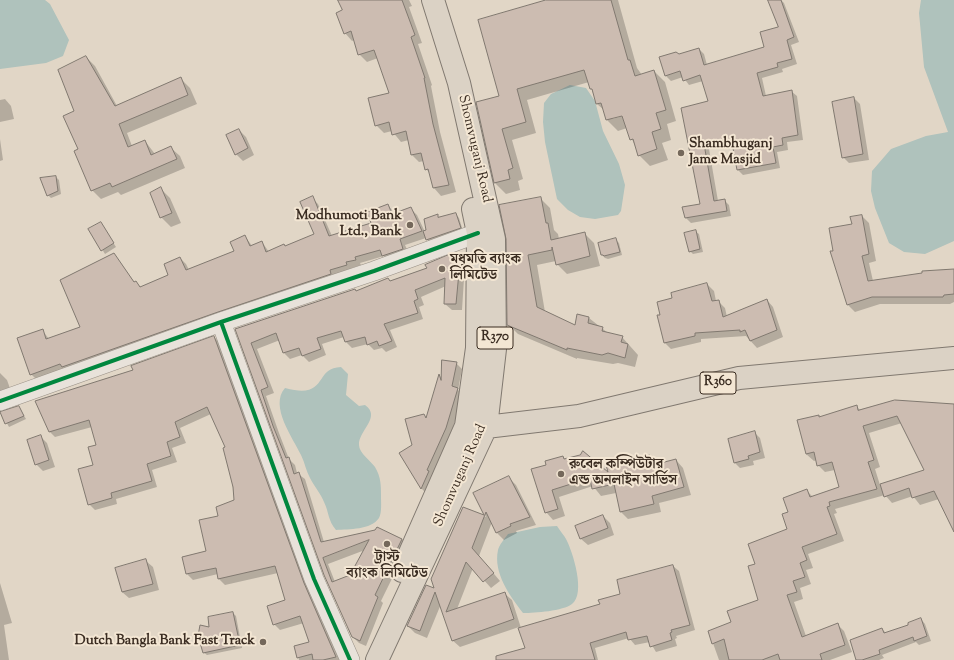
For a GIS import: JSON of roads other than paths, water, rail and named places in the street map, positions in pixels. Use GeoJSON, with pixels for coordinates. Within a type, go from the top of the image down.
{"type":"FeatureCollection","features":[{"type":"Feature","properties":{"kind":"main road","name":"Shomvuganj Road"},"geometry":{"type":"LineString","coordinates":[[362,660],[476,427],[478,233],[448,86],[419,0]]}},
{"type":"Feature","properties":{"kind":"main road","name":"Shomvuganj Road"},"geometry":{"type":"LineString","coordinates":[[377,660],[476,427],[495,349],[494,239],[459,83],[433,0]]}},
{"type":"Feature","properties":{"kind":"main road","name":"R360"},"geometry":{"type":"LineString","coordinates":[[476,427],[579,416],[739,378],[954,358]]}},
{"type":"Feature","properties":{"kind":"street"},"geometry":{"type":"LineString","coordinates":[[0,401],[221,322],[374,271],[478,233]]}},
{"type":"Feature","properties":{"kind":"street"},"geometry":{"type":"LineString","coordinates":[[221,322],[314,579],[350,660]]}},
{"type":"Feature","properties":{"kind":"place","name":"Shambhuganj Jame Masjid"},"geometry":{"type":"Point","coordinates":[681,153]}},
{"type":"Feature","properties":{"kind":"place","name":"Modhumoti Bank Ltd., Bank"},"geometry":{"type":"Point","coordinates":[410,225]}},
{"type":"Feature","properties":{"kind":"place","name":"মধুমতি ব্যাংক লিমিটেড"},"geometry":{"type":"Point","coordinates":[442,269]}},
{"type":"Feature","properties":{"kind":"place","name":"রুবেল কম্পিউটার এন্ড অনলাইন সার্ভিস"},"geometry":{"type":"Point","coordinates":[561,474]}},
{"type":"Feature","properties":{"kind":"place","name":"ট্রাস্ট ব্যাংক লিমিটেড"},"geometry":{"type":"Point","coordinates":[387,544]}},
{"type":"Feature","properties":{"kind":"place","name":"Dutch Bangla Bank Fast Track"},"geometry":{"type":"Point","coordinates":[263,642]}}]}
